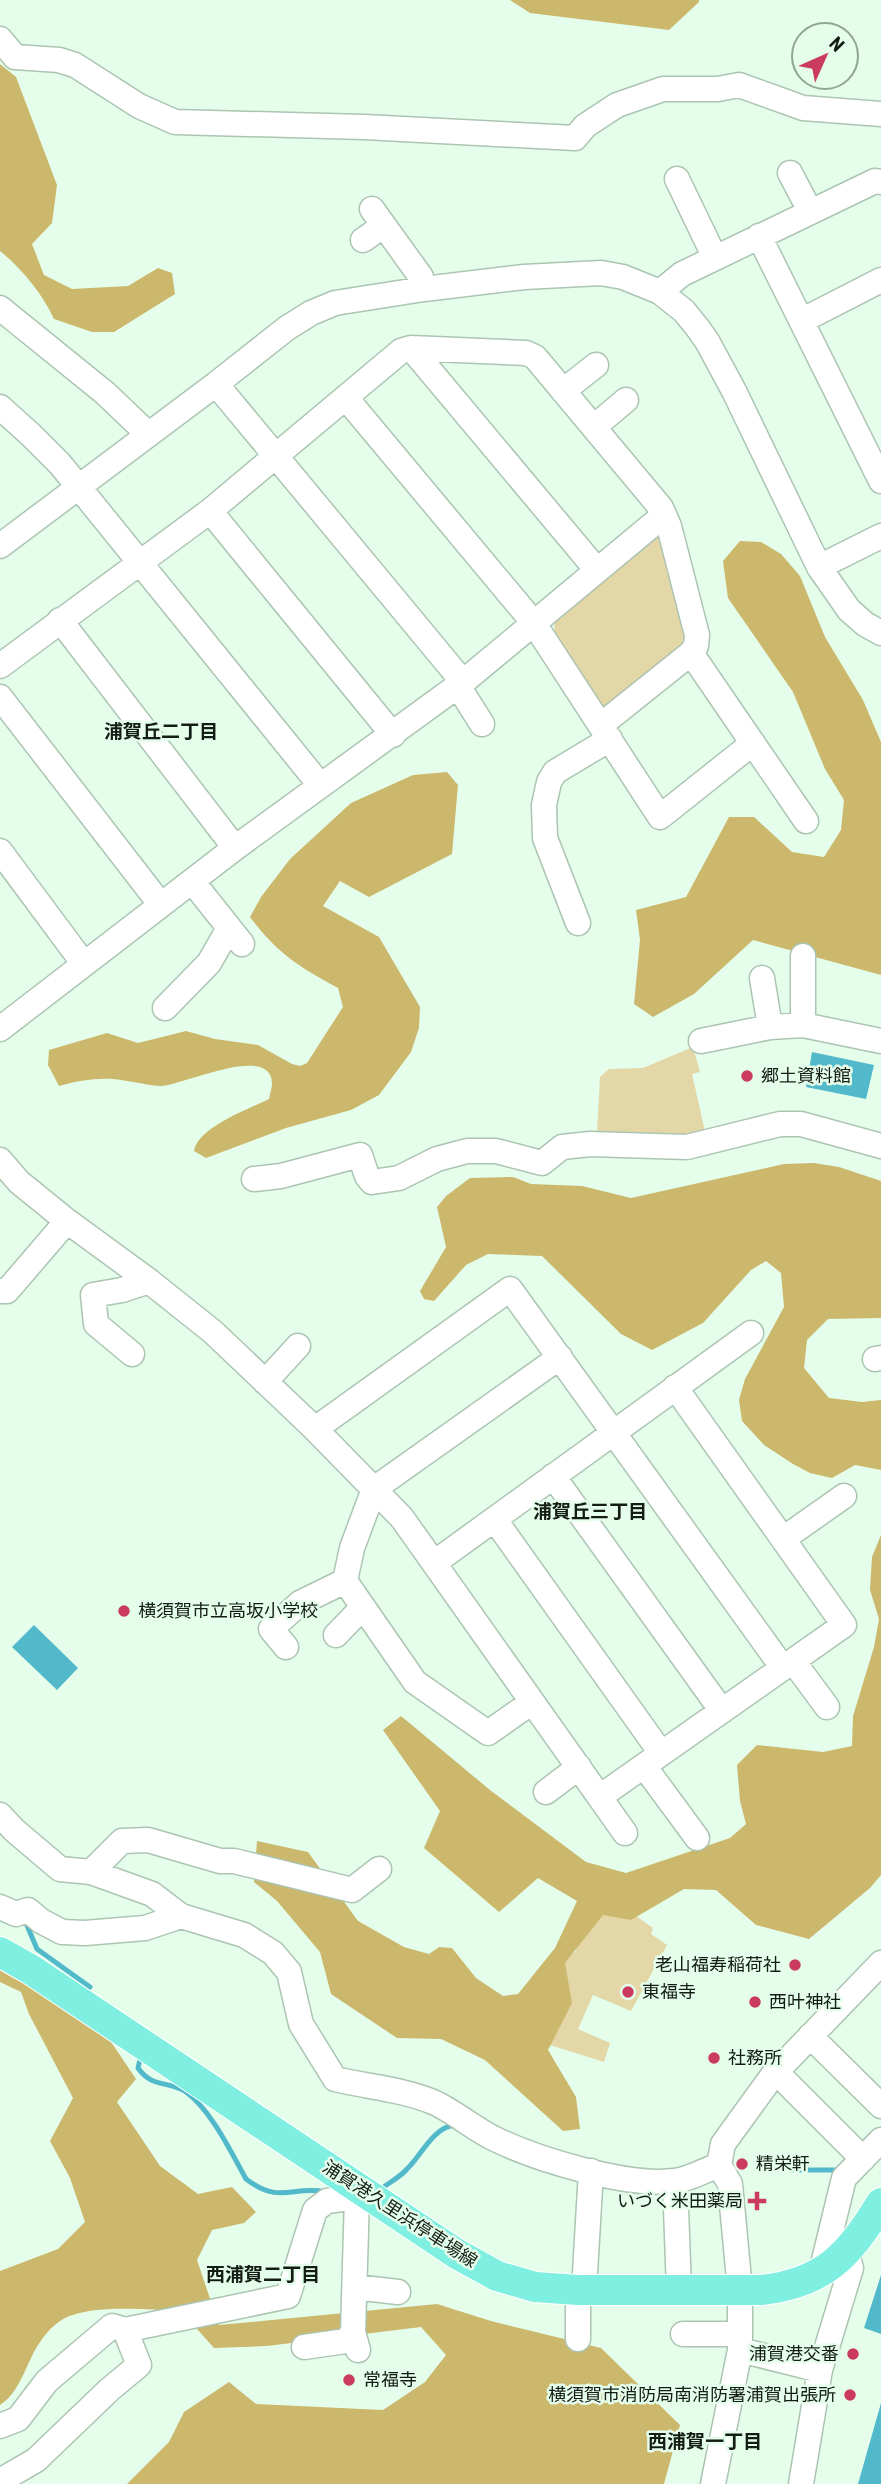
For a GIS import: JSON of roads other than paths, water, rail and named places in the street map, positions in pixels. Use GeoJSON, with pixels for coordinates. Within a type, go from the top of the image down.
{"type":"FeatureCollection","features":[{"type":"Feature","properties":{"kind":"main road","name":"浦賀港久里浜停車場線"},"geometry":{"type":"LineString","coordinates":[[0,1952],[30,1969],[360,2193],[497,2276],[536,2287],[581,2290],[785,2288],[811,2279],[837,2260]]}},
{"type":"Feature","properties":{"kind":"main road"},"geometry":{"type":"LineString","coordinates":[[837,2260],[881,2203]]}},
{"type":"Feature","properties":{"kind":"street"},"geometry":{"type":"LineString","coordinates":[[0,39],[15,57],[59,60],[75,65],[139,106],[175,122],[238,122],[575,138],[585,126],[617,105],[663,89],[718,89],[739,85],[803,108],[881,114]]}},
{"type":"Feature","properties":{"kind":"street"},"geometry":{"type":"LineString","coordinates":[[790,173],[810,211]]}},
{"type":"Feature","properties":{"kind":"street"},"geometry":{"type":"LineString","coordinates":[[677,179],[715,258]]}},
{"type":"Feature","properties":{"kind":"street"},"geometry":{"type":"LineString","coordinates":[[660,292],[682,274],[810,211],[875,181],[881,182]]}},
{"type":"Feature","properties":{"kind":"street"},"geometry":{"type":"LineString","coordinates":[[363,240],[378,217],[421,277],[425,289]]}},
{"type":"Feature","properties":{"kind":"street"},"geometry":{"type":"LineString","coordinates":[[759,236],[881,481]]}},
{"type":"Feature","properties":{"kind":"street"},"geometry":{"type":"LineString","coordinates":[[0,547],[287,328],[311,313],[335,303],[425,289],[585,272],[601,273],[623,277],[660,292],[684,311],[707,341],[734,391],[819,567],[849,610],[881,633]]}},
{"type":"Feature","properties":{"kind":"street"},"geometry":{"type":"LineString","coordinates":[[803,320],[880,283]]}},
{"type":"Feature","properties":{"kind":"street"},"geometry":{"type":"LineString","coordinates":[[0,308],[105,393],[148,434]]}},
{"type":"Feature","properties":{"kind":"street"},"geometry":{"type":"LineString","coordinates":[[411,348],[596,569]]}},
{"type":"Feature","properties":{"kind":"street"},"geometry":{"type":"LineString","coordinates":[[0,666],[210,511],[401,351],[411,348],[526,353],[535,357],[655,498],[670,526],[697,635],[696,646],[691,653],[605,732],[555,772],[549,782],[544,805],[545,838],[578,923]]}},
{"type":"Feature","properties":{"kind":"street"},"geometry":{"type":"LineString","coordinates":[[563,391],[596,365]]}},
{"type":"Feature","properties":{"kind":"street"},"geometry":{"type":"LineString","coordinates":[[216,384],[460,684],[482,724]]}},
{"type":"Feature","properties":{"kind":"street"},"geometry":{"type":"LineString","coordinates":[[346,398],[533,622],[660,817],[753,743]]}},
{"type":"Feature","properties":{"kind":"street"},"geometry":{"type":"LineString","coordinates":[[594,427],[626,400]]}},
{"type":"Feature","properties":{"kind":"street"},"geometry":{"type":"LineString","coordinates":[[0,407],[41,444],[320,785]]}},
{"type":"Feature","properties":{"kind":"street"},"geometry":{"type":"LineString","coordinates":[[210,511],[393,735]]}},
{"type":"Feature","properties":{"kind":"street"},"geometry":{"type":"LineString","coordinates":[[4,1016],[84,964],[320,785],[393,735],[460,684],[664,514]]}},
{"type":"Feature","properties":{"kind":"street"},"geometry":{"type":"LineString","coordinates":[[819,567],[881,536]]}},
{"type":"Feature","properties":{"kind":"street"},"geometry":{"type":"LineString","coordinates":[[60,620],[235,849]]}},
{"type":"Feature","properties":{"kind":"street"},"geometry":{"type":"LineString","coordinates":[[691,653],[806,821]]}},
{"type":"Feature","properties":{"kind":"street"},"geometry":{"type":"LineString","coordinates":[[0,697],[161,905]]}},
{"type":"Feature","properties":{"kind":"street"},"geometry":{"type":"LineString","coordinates":[[0,851],[84,964]]}},
{"type":"Feature","properties":{"kind":"street"},"geometry":{"type":"LineString","coordinates":[[164,1008],[190,997],[209,962],[235,936],[192,881]]}},
{"type":"Feature","properties":{"kind":"street"},"geometry":{"type":"LineString","coordinates":[[803,956],[803,1025]]}},
{"type":"Feature","properties":{"kind":"street"},"geometry":{"type":"LineString","coordinates":[[762,978],[770,1027]]}},
{"type":"Feature","properties":{"kind":"street"},"geometry":{"type":"LineString","coordinates":[[701,1041],[770,1027],[803,1025],[881,1041]]}},
{"type":"Feature","properties":{"kind":"street"},"geometry":{"type":"LineString","coordinates":[[254,1179],[281,1176],[360,1155],[367,1176],[372,1182],[399,1178],[437,1159],[467,1151],[496,1151],[542,1163],[562,1147],[616,1144],[687,1147],[780,1124],[801,1124],[881,1146]]}},
{"type":"Feature","properties":{"kind":"street"},"geometry":{"type":"LineString","coordinates":[[0,1160],[19,1182],[67,1221],[213,1332],[315,1429],[402,1518],[625,1833]]}},
{"type":"Feature","properties":{"kind":"street"},"geometry":{"type":"LineString","coordinates":[[0,1291],[7,1291],[67,1221]]}},
{"type":"Feature","properties":{"kind":"street"},"geometry":{"type":"LineString","coordinates":[[132,1354],[96,1324],[93,1296],[149,1281]]}},
{"type":"Feature","properties":{"kind":"street"},"geometry":{"type":"LineString","coordinates":[[315,1429],[510,1289],[788,1664],[827,1707]]}},
{"type":"Feature","properties":{"kind":"street"},"geometry":{"type":"LineString","coordinates":[[433,1563],[751,1333]]}},
{"type":"Feature","properties":{"kind":"street"},"geometry":{"type":"LineString","coordinates":[[265,1382],[298,1346]]}},
{"type":"Feature","properties":{"kind":"street"},"geometry":{"type":"LineString","coordinates":[[533,1702],[488,1733],[415,1682],[345,1581],[352,1548],[374,1489],[560,1357]]}},
{"type":"Feature","properties":{"kind":"street"},"geometry":{"type":"LineString","coordinates":[[600,1796],[844,1625],[675,1387]]}},
{"type":"Feature","properties":{"kind":"street"},"geometry":{"type":"LineString","coordinates":[[553,1476],[722,1710]]}},
{"type":"Feature","properties":{"kind":"street"},"geometry":{"type":"LineString","coordinates":[[783,1539],[844,1496]]}},
{"type":"Feature","properties":{"kind":"street"},"geometry":{"type":"LineString","coordinates":[[495,1520],[653,1760],[697,1838]]}},
{"type":"Feature","properties":{"kind":"street"},"geometry":{"type":"LineString","coordinates":[[286,1647],[271,1629],[300,1603],[345,1581]]}},
{"type":"Feature","properties":{"kind":"street"},"geometry":{"type":"LineString","coordinates":[[336,1635],[363,1607]]}},
{"type":"Feature","properties":{"kind":"street"},"geometry":{"type":"LineString","coordinates":[[546,1792],[579,1767]]}},
{"type":"Feature","properties":{"kind":"street"},"geometry":{"type":"LineString","coordinates":[[0,1815],[60,1869],[91,1872],[152,1894],[181,1916],[244,1935],[273,1953],[289,1972],[301,2024],[335,2079],[367,2087],[401,2090],[437,2103],[463,2121],[513,2147],[591,2171],[638,2180],[675,2181],[719,2165]]}},
{"type":"Feature","properties":{"kind":"street"},"geometry":{"type":"LineString","coordinates":[[91,1872],[122,1841],[148,1840],[220,1861],[234,1861],[352,1890],[379,1869]]}},
{"type":"Feature","properties":{"kind":"street"},"geometry":{"type":"LineString","coordinates":[[13,1911],[29,1910],[41,1921],[62,1932],[85,1923],[145,1928],[181,1916]]}},
{"type":"Feature","properties":{"kind":"street"},"geometry":{"type":"LineString","coordinates":[[713,2484],[740,2342],[740,2290],[730,2184],[719,2165],[723,2144],[750,2103],[776,2072],[881,1963]]}},
{"type":"Feature","properties":{"kind":"street"},"geometry":{"type":"LineString","coordinates":[[810,2036],[881,2106]]}},
{"type":"Feature","properties":{"kind":"street"},"geometry":{"type":"LineString","coordinates":[[776,2072],[863,2159]]}},
{"type":"Feature","properties":{"kind":"street"},"geometry":{"type":"LineString","coordinates":[[801,2484],[820,2370],[851,2269],[837,2260],[824,2260],[844,2178],[881,2140]]}},
{"type":"Feature","properties":{"kind":"street"},"geometry":{"type":"LineString","coordinates":[[578,2339],[591,2171]]}},
{"type":"Feature","properties":{"kind":"street"},"geometry":{"type":"LineString","coordinates":[[675,2181],[678,2290]]}},
{"type":"Feature","properties":{"kind":"street"},"geometry":{"type":"LineString","coordinates":[[0,2426],[18,2419],[47,2381],[112,2326],[125,2330],[288,2296],[315,2210],[327,2201],[360,2193],[355,2341],[304,2347]]}},
{"type":"Feature","properties":{"kind":"street"},"geometry":{"type":"LineString","coordinates":[[355,2287],[398,2292]]}},
{"type":"Feature","properties":{"kind":"street"},"geometry":{"type":"LineString","coordinates":[[0,2481],[36,2460],[139,2365],[125,2330]]}},
{"type":"Feature","properties":{"kind":"street"},"geometry":{"type":"LineString","coordinates":[[683,2334],[740,2342],[820,2370]]}},
{"type":"Feature","properties":{"kind":"water"},"geometry":{"type":"Polygon","coordinates":[[[812,1052],[874,1065],[866,1099],[806,1087],[812,1052]]]}},
{"type":"Feature","properties":{"kind":"water"},"geometry":{"type":"Polygon","coordinates":[[[34,1625],[78,1668],[57,1690],[12,1647],[34,1625]]]}},
{"type":"Feature","properties":{"kind":"water"},"geometry":{"type":"Polygon","coordinates":[[[881,2275],[881,2334],[864,2328],[881,2275]]]}},
{"type":"Feature","properties":{"kind":"water"},"geometry":{"type":"Polygon","coordinates":[[[881,2403],[881,2484],[858,2484],[881,2403]]]}},
{"type":"Feature","properties":{"kind":"waterway"},"geometry":{"type":"LineString","coordinates":[[26,1923],[37,1949],[90,1987]]}},
{"type":"Feature","properties":{"kind":"waterway"},"geometry":{"type":"LineString","coordinates":[[141,2055],[138,2068],[144,2075],[155,2082],[179,2088],[204,2109],[246,2179],[258,2187],[277,2193],[314,2190],[326,2192]]}},
{"type":"Feature","properties":{"kind":"waterway"},"geometry":{"type":"LineString","coordinates":[[385,2186],[405,2172],[434,2136],[455,2125]]}},
{"type":"Feature","properties":{"kind":"waterway"},"geometry":{"type":"LineString","coordinates":[[794,2170],[840,2170]]}},
{"type":"Feature","properties":{"kind":"place","name":"郷土資料館"},"geometry":{"type":"Point","coordinates":[747,1076]}},
{"type":"Feature","properties":{"kind":"place","name":"横須賀市立高坂小学校"},"geometry":{"type":"Point","coordinates":[124,1611]}},
{"type":"Feature","properties":{"kind":"place","name":"老山福寿稲荷社"},"geometry":{"type":"Point","coordinates":[795,1965]}},
{"type":"Feature","properties":{"kind":"place","name":"東福寺"},"geometry":{"type":"Point","coordinates":[628,1992]}},
{"type":"Feature","properties":{"kind":"place","name":"西叶神社"},"geometry":{"type":"Point","coordinates":[755,2002]}},
{"type":"Feature","properties":{"kind":"place","name":"社務所"},"geometry":{"type":"Point","coordinates":[714,2058]}},
{"type":"Feature","properties":{"kind":"place","name":"精栄軒"},"geometry":{"type":"Point","coordinates":[742,2164]}},
{"type":"Feature","properties":{"kind":"place","name":"いづく米田薬局"},"geometry":{"type":"Point","coordinates":[757,2201]}},
{"type":"Feature","properties":{"kind":"place","name":"浦賀港交番"},"geometry":{"type":"Point","coordinates":[853,2354]}},
{"type":"Feature","properties":{"kind":"place","name":"常福寺"},"geometry":{"type":"Point","coordinates":[349,2380]}},
{"type":"Feature","properties":{"kind":"place","name":"横須賀市消防局南消防署浦賀出張所"},"geometry":{"type":"Point","coordinates":[850,2395]}},
{"type":"Feature","properties":{"kind":"district","name":"浦賀丘二丁目"},"geometry":{"type":"Point","coordinates":[161,731]}},
{"type":"Feature","properties":{"kind":"district","name":"浦賀丘三丁目"},"geometry":{"type":"Point","coordinates":[590,1511]}},
{"type":"Feature","properties":{"kind":"district","name":"西浦賀二丁目"},"geometry":{"type":"Point","coordinates":[263,2274]}},
{"type":"Feature","properties":{"kind":"district","name":"西浦賀一丁目"},"geometry":{"type":"Point","coordinates":[705,2441]}}]}
